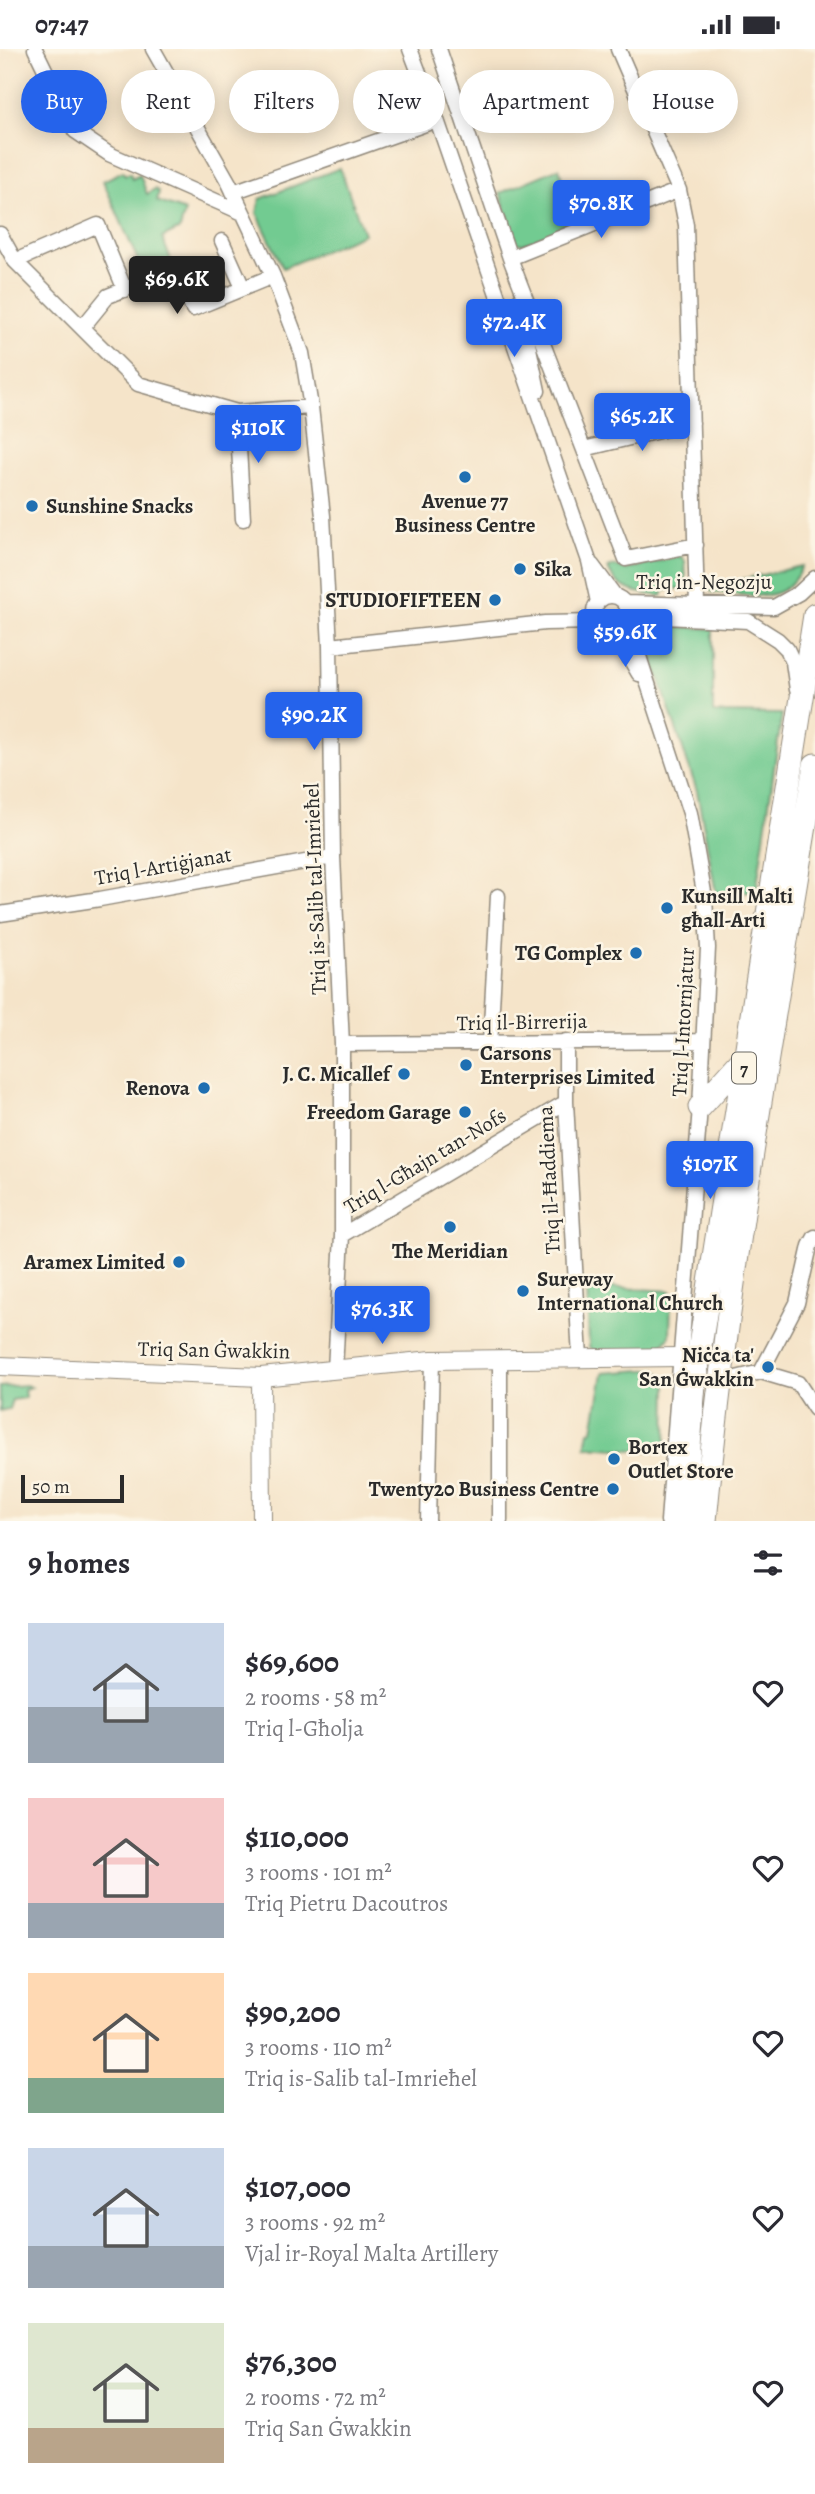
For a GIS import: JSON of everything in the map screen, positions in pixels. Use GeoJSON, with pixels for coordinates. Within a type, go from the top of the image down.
{"type":"FeatureCollection","features":[{"type":"Feature","properties":{"kind":"highway","name":"7"},"geometry":{"type":"LineString","coordinates":[[683,1521],[694,1384],[815,615]]}},
{"type":"Feature","properties":{"kind":"highway","name":"7"},"geometry":{"type":"LineString","coordinates":[[705,1521],[719,1382],[766,1062],[815,765]]}},
{"type":"Feature","properties":{"kind":"highway"},"geometry":{"type":"LineString","coordinates":[[700,1107],[745,1057]]}},
{"type":"Feature","properties":{"kind":"street"},"geometry":{"type":"LineString","coordinates":[[35,49],[75,131],[109,154],[243,213]]}},
{"type":"Feature","properties":{"kind":"street","name":"Triq is-Salib tal-Imrieħel"},"geometry":{"type":"LineString","coordinates":[[153,49],[233,192],[273,276],[302,352],[311,407],[323,516],[330,646],[333,857],[342,1044],[341,1235],[335,1370]]}},
{"type":"Feature","properties":{"kind":"street"},"geometry":{"type":"LineString","coordinates":[[411,49],[419,70]]}},
{"type":"Feature","properties":{"kind":"street"},"geometry":{"type":"LineString","coordinates":[[439,49],[510,258],[626,559],[696,545]]}},
{"type":"Feature","properties":{"kind":"street"},"geometry":{"type":"LineString","coordinates":[[618,49],[679,190],[686,225],[698,604]]}},
{"type":"Feature","properties":{"kind":"street"},"geometry":{"type":"LineString","coordinates":[[233,192],[400,133]]}},
{"type":"Feature","properties":{"kind":"street"},"geometry":{"type":"LineString","coordinates":[[441,133],[589,561],[596,604],[594,614],[602,626]]}},
{"type":"Feature","properties":{"kind":"street"},"geometry":{"type":"LineString","coordinates":[[510,258],[679,190]]}},
{"type":"Feature","properties":{"kind":"street"},"geometry":{"type":"LineString","coordinates":[[15,261],[98,225],[125,290]]}},
{"type":"Feature","properties":{"kind":"street"},"geometry":{"type":"LineString","coordinates":[[0,234],[15,261],[138,384],[237,412],[311,407]]}},
{"type":"Feature","properties":{"kind":"street"},"geometry":{"type":"LineString","coordinates":[[222,241],[243,288]]}},
{"type":"Feature","properties":{"kind":"street"},"geometry":{"type":"LineString","coordinates":[[510,258],[551,453]]}},
{"type":"Feature","properties":{"kind":"street"},"geometry":{"type":"LineString","coordinates":[[82,328],[108,296],[175,269],[193,310],[273,276]]}},
{"type":"Feature","properties":{"kind":"street"},"geometry":{"type":"LineString","coordinates":[[237,412],[243,519]]}},
{"type":"Feature","properties":{"kind":"street"},"geometry":{"type":"LineString","coordinates":[[584,449],[692,423]]}},
{"type":"Feature","properties":{"kind":"street"},"geometry":{"type":"LineString","coordinates":[[330,646],[545,623],[617,629],[626,621],[620,599],[589,561]]}},
{"type":"Feature","properties":{"kind":"street","name":"Triq in-Negozju"},"geometry":{"type":"LineString","coordinates":[[620,599],[774,607],[799,593],[815,578]]}},
{"type":"Feature","properties":{"kind":"street"},"geometry":{"type":"LineString","coordinates":[[545,623],[596,604],[606,596],[620,599]]}},
{"type":"Feature","properties":{"kind":"street","name":"Triq in-Negozju"},"geometry":{"type":"LineString","coordinates":[[626,621],[718,618],[748,621],[787,649],[793,662],[799,709]]}},
{"type":"Feature","properties":{"kind":"street","name":"Triq l-Intornjatur"},"geometry":{"type":"LineString","coordinates":[[626,621],[690,813],[705,898],[708,948],[700,1107],[668,1521]]}},
{"type":"Feature","properties":{"kind":"street","name":"Triq l-Intornjatur"},"geometry":{"type":"LineString","coordinates":[[602,626],[623,647],[653,699]]}},
{"type":"Feature","properties":{"kind":"street","name":"Triq l-Artiġjanat"},"geometry":{"type":"LineString","coordinates":[[0,914],[333,857]]}},
{"type":"Feature","properties":{"kind":"street"},"geometry":{"type":"LineString","coordinates":[[490,1044],[498,897]]}},
{"type":"Feature","properties":{"kind":"street","name":"Triq il-Ħaddiema"},"geometry":{"type":"LineString","coordinates":[[566,1041],[566,1102],[580,1358]]}},
{"type":"Feature","properties":{"kind":"street","name":"Triq il-Birrerija"},"geometry":{"type":"LineString","coordinates":[[342,1044],[702,1041]]}},
{"type":"Feature","properties":{"kind":"street","name":"Triq l-Għajn tan-Nofs"},"geometry":{"type":"LineString","coordinates":[[341,1235],[566,1102]]}},
{"type":"Feature","properties":{"kind":"street"},"geometry":{"type":"LineString","coordinates":[[761,1372],[797,1303],[810,1246],[815,1237]]}},
{"type":"Feature","properties":{"kind":"street","name":"Triq San Ġwakkin"},"geometry":{"type":"LineString","coordinates":[[0,1366],[261,1377],[432,1360],[679,1357]]}},
{"type":"Feature","properties":{"kind":"street"},"geometry":{"type":"LineString","coordinates":[[500,1358],[500,1521]]}},
{"type":"Feature","properties":{"kind":"street"},"geometry":{"type":"LineString","coordinates":[[428,1521],[432,1360]]}},
{"type":"Feature","properties":{"kind":"street"},"geometry":{"type":"LineString","coordinates":[[719,1382],[761,1372],[799,1383],[815,1409]]}},
{"type":"Feature","properties":{"kind":"street"},"geometry":{"type":"LineString","coordinates":[[261,1377],[261,1521]]}},
{"type":"Feature","properties":{"kind":"green space"},"geometry":{"type":"Polygon","coordinates":[[[340,168],[364,234],[283,268],[257,213],[260,199],[340,168]]]}},
{"type":"Feature","properties":{"kind":"green space"},"geometry":{"type":"Polygon","coordinates":[[[559,168],[575,224],[523,244],[517,243],[500,193],[559,168]]]}},
{"type":"Feature","properties":{"kind":"green space"},"geometry":{"type":"Polygon","coordinates":[[[123,171],[125,175],[130,173],[132,179],[140,175],[147,194],[155,189],[159,192],[157,201],[185,211],[180,229],[162,238],[171,260],[143,272],[103,181],[123,171]]]}},
{"type":"Feature","properties":{"kind":"green space"},"geometry":{"type":"Polygon","coordinates":[[[681,556],[685,561],[686,582],[683,588],[664,590],[662,596],[630,590],[617,582],[608,568],[615,566],[625,570],[681,556]]]}},
{"type":"Feature","properties":{"kind":"green space"},"geometry":{"type":"Polygon","coordinates":[[[802,566],[795,579],[776,593],[740,595],[712,592],[708,587],[802,566]]]}},
{"type":"Feature","properties":{"kind":"green space"},"geometry":{"type":"Polygon","coordinates":[[[650,625],[713,629],[713,713],[782,714],[756,892],[716,893],[697,791],[644,634],[650,625]]]}},
{"type":"Feature","properties":{"kind":"green space"},"geometry":{"type":"Polygon","coordinates":[[[587,1286],[671,1291],[670,1336],[656,1353],[599,1353],[589,1347],[587,1286]]]}},
{"type":"Feature","properties":{"kind":"green space"},"geometry":{"type":"Polygon","coordinates":[[[657,1369],[667,1382],[666,1452],[586,1447],[589,1431],[593,1430],[603,1373],[657,1369]]]}},
{"type":"Feature","properties":{"kind":"green space"},"geometry":{"type":"Polygon","coordinates":[[[0,1387],[31,1387],[24,1389],[25,1398],[12,1400],[9,1409],[0,1411],[0,1387]]]}},
{"type":"Feature","properties":{"kind":"place","name":"Avenue 77 Business Centre"},"geometry":{"type":"Point","coordinates":[465,477]}},
{"type":"Feature","properties":{"kind":"place","name":"Sunshine Snacks"},"geometry":{"type":"Point","coordinates":[32,506]}},
{"type":"Feature","properties":{"kind":"place","name":"Sika"},"geometry":{"type":"Point","coordinates":[520,569]}},
{"type":"Feature","properties":{"kind":"place","name":"STUDIOFIFTEEN"},"geometry":{"type":"Point","coordinates":[495,600]}},
{"type":"Feature","properties":{"kind":"place","name":"Kunsill Malti għall-Arti"},"geometry":{"type":"Point","coordinates":[667,908]}},
{"type":"Feature","properties":{"kind":"place","name":"TG Complex"},"geometry":{"type":"Point","coordinates":[636,953]}},
{"type":"Feature","properties":{"kind":"place","name":"Carsons Enterprises Limited"},"geometry":{"type":"Point","coordinates":[466,1065]}},
{"type":"Feature","properties":{"kind":"place","name":"J. C. Micallef"},"geometry":{"type":"Point","coordinates":[404,1074]}},
{"type":"Feature","properties":{"kind":"place","name":"Renova"},"geometry":{"type":"Point","coordinates":[204,1088]}},
{"type":"Feature","properties":{"kind":"place","name":"Freedom Garage"},"geometry":{"type":"Point","coordinates":[465,1112]}},
{"type":"Feature","properties":{"kind":"place","name":"The Meridian"},"geometry":{"type":"Point","coordinates":[450,1227]}},
{"type":"Feature","properties":{"kind":"place","name":"Aramex Limited"},"geometry":{"type":"Point","coordinates":[179,1262]}},
{"type":"Feature","properties":{"kind":"place","name":"Sureway International Church"},"geometry":{"type":"Point","coordinates":[523,1291]}},
{"type":"Feature","properties":{"kind":"place","name":"Niċċa ta' San Ġwakkin"},"geometry":{"type":"Point","coordinates":[768,1367]}},
{"type":"Feature","properties":{"kind":"place","name":"Bortex Outlet Store"},"geometry":{"type":"Point","coordinates":[614,1459]}},
{"type":"Feature","properties":{"kind":"place","name":"Twenty20 Business Centre"},"geometry":{"type":"Point","coordinates":[613,1489]}}]}
